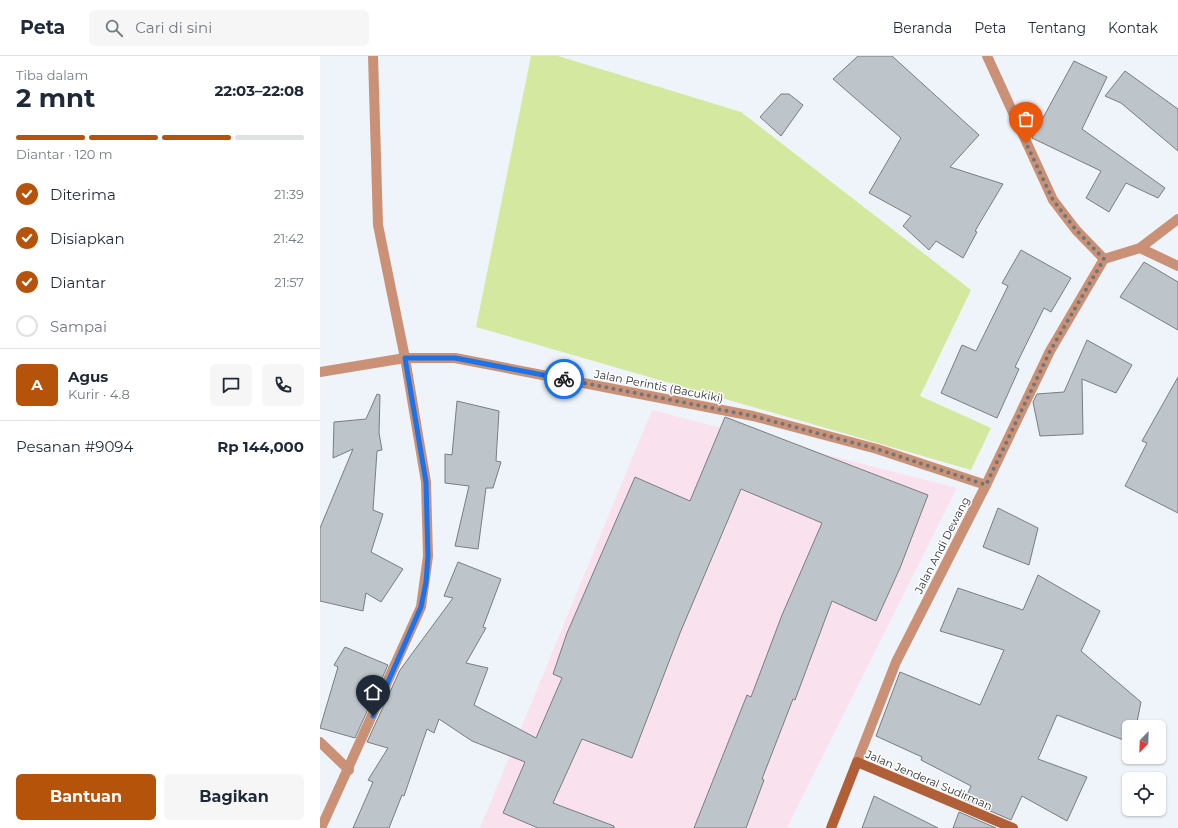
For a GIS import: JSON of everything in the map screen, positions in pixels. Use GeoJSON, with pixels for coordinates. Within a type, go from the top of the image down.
{"type":"FeatureCollection","features":[{"type":"Feature","properties":{"kind":"main road","name":"Jalan Jenderal Sudirman"},"geometry":{"type":"LineString","coordinates":[[831,828],[857,762],[1013,828]]}},
{"type":"Feature","properties":{"kind":"street"},"geometry":{"type":"LineString","coordinates":[[321,828],[349,770],[421,607],[426,582],[428,556],[426,482],[405,358],[378,225],[373,56]]}},
{"type":"Feature","properties":{"kind":"street"},"geometry":{"type":"LineString","coordinates":[[987,56],[1053,200],[1076,230],[1104,259],[1140,248],[1178,219]]}},
{"type":"Feature","properties":{"kind":"street"},"geometry":{"type":"LineString","coordinates":[[1140,248],[1178,266]]}},
{"type":"Feature","properties":{"kind":"street","name":"Jalan Andi Dewang"},"geometry":{"type":"LineString","coordinates":[[857,762],[896,662],[986,485],[1050,351],[1104,259]]}},
{"type":"Feature","properties":{"kind":"street","name":"Jalan Perintis (Bacukiki)"},"geometry":{"type":"LineString","coordinates":[[320,372],[405,358],[455,358],[753,416],[877,449],[986,485]]}},
{"type":"Feature","properties":{"kind":"street"},"geometry":{"type":"LineString","coordinates":[[320,742],[349,770]]}},
{"type":"Feature","properties":{"kind":"shaded area"},"geometry":{"type":"Polygon","coordinates":[[[652,410],[957,488],[787,828],[480,828],[652,410]]]}},
{"type":"Feature","properties":{"kind":"green space"},"geometry":{"type":"Polygon","coordinates":[[[531,56],[558,56],[741,112],[971,290],[920,396],[991,428],[971,470],[476,327],[531,56]]]}},
{"type":"Feature","properties":{"kind":"building"},"geometry":{"type":"Polygon","coordinates":[[[858,56],[892,56],[979,135],[950,167],[1003,184],[975,231],[977,232],[963,258],[936,241],[929,250],[903,226],[911,216],[869,193],[901,138],[833,79],[858,56]]]}},
{"type":"Feature","properties":{"kind":"building"},"geometry":{"type":"Polygon","coordinates":[[[1074,61],[1107,77],[1082,129],[1165,188],[1158,198],[1126,183],[1109,212],[1086,198],[1101,171],[1032,138],[1074,61]]]}},
{"type":"Feature","properties":{"kind":"building"},"geometry":{"type":"Polygon","coordinates":[[[1125,71],[1178,109],[1178,151],[1121,103],[1105,96],[1125,71]]]}},
{"type":"Feature","properties":{"kind":"building"},"geometry":{"type":"Polygon","coordinates":[[[781,94],[789,94],[803,105],[781,136],[760,117],[781,94]]]}},
{"type":"Feature","properties":{"kind":"building"},"geometry":{"type":"Polygon","coordinates":[[[1021,250],[1071,278],[1051,312],[1044,308],[1015,367],[1019,369],[997,418],[941,393],[962,345],[976,351],[1008,286],[1002,283],[1021,250]]]}},
{"type":"Feature","properties":{"kind":"building"},"geometry":{"type":"Polygon","coordinates":[[[1144,262],[1178,282],[1178,330],[1120,297],[1144,262]]]}},
{"type":"Feature","properties":{"kind":"building"},"geometry":{"type":"Polygon","coordinates":[[[1087,340],[1132,365],[1116,393],[1082,379],[1083,434],[1040,436],[1033,402],[1037,394],[1064,392],[1087,340]]]}},
{"type":"Feature","properties":{"kind":"building"},"geometry":{"type":"Polygon","coordinates":[[[1178,377],[1178,513],[1125,486],[1147,443],[1142,441],[1178,377]]]}},
{"type":"Feature","properties":{"kind":"building"},"geometry":{"type":"Polygon","coordinates":[[[377,394],[380,395],[379,433],[382,450],[377,451],[373,510],[383,514],[371,552],[403,569],[381,602],[366,593],[363,611],[320,601],[320,528],[353,449],[333,458],[334,422],[366,419],[377,394]]]}},
{"type":"Feature","properties":{"kind":"building"},"geometry":{"type":"Polygon","coordinates":[[[457,401],[499,411],[496,461],[501,462],[493,488],[486,488],[478,549],[455,546],[469,486],[445,483],[445,454],[452,455],[457,401]]]}},
{"type":"Feature","properties":{"kind":"building"},"geometry":{"type":"Polygon","coordinates":[[[725,417],[928,495],[900,568],[876,621],[832,601],[795,700],[793,699],[762,779],[764,780],[746,828],[694,828],[747,695],[751,697],[782,615],[822,523],[741,489],[680,633],[632,758],[582,739],[553,803],[614,826],[614,828],[538,828],[503,813],[525,762],[472,741],[439,719],[434,733],[427,729],[404,796],[402,795],[389,828],[353,828],[373,782],[368,780],[388,748],[367,742],[400,670],[453,598],[444,596],[458,562],[501,579],[483,627],[486,628],[466,663],[488,668],[474,705],[536,738],[562,678],[553,674],[567,633],[635,477],[690,501],[725,417]]]}},
{"type":"Feature","properties":{"kind":"building"},"geometry":{"type":"Polygon","coordinates":[[[998,508],[1038,528],[1029,565],[983,547],[998,508]]]}},
{"type":"Feature","properties":{"kind":"building"},"geometry":{"type":"Polygon","coordinates":[[[1038,575],[1100,611],[1081,651],[1141,702],[1137,720],[1122,720],[1122,739],[1057,715],[1038,759],[1087,777],[1067,821],[1022,796],[1011,820],[965,800],[971,786],[921,760],[922,757],[876,736],[900,672],[980,705],[1004,650],[940,631],[958,588],[1023,610],[1038,575]]]}},
{"type":"Feature","properties":{"kind":"building"},"geometry":{"type":"Polygon","coordinates":[[[345,647],[388,665],[355,738],[320,728],[338,667],[334,665],[345,647]]]}},
{"type":"Feature","properties":{"kind":"building"},"geometry":{"type":"Polygon","coordinates":[[[874,796],[938,828],[862,828],[874,796]]]}},
{"type":"Feature","properties":{"kind":"building"},"geometry":{"type":"Polygon","coordinates":[[[959,812],[996,828],[953,828],[959,812]]]}},
{"type":"Feature","properties":{"kind":"way so far"},"geometry":{"type":"LineString","coordinates":[[564,379],[753,416],[877,449],[986,485],[1050,351],[1104,259],[1076,230],[1053,200],[1026,143]]}},
{"type":"Feature","properties":{"kind":"route"},"geometry":{"type":"LineString","coordinates":[[373,716],[421,607],[426,582],[428,556],[426,482],[405,358],[455,358],[564,379]]}}]}
